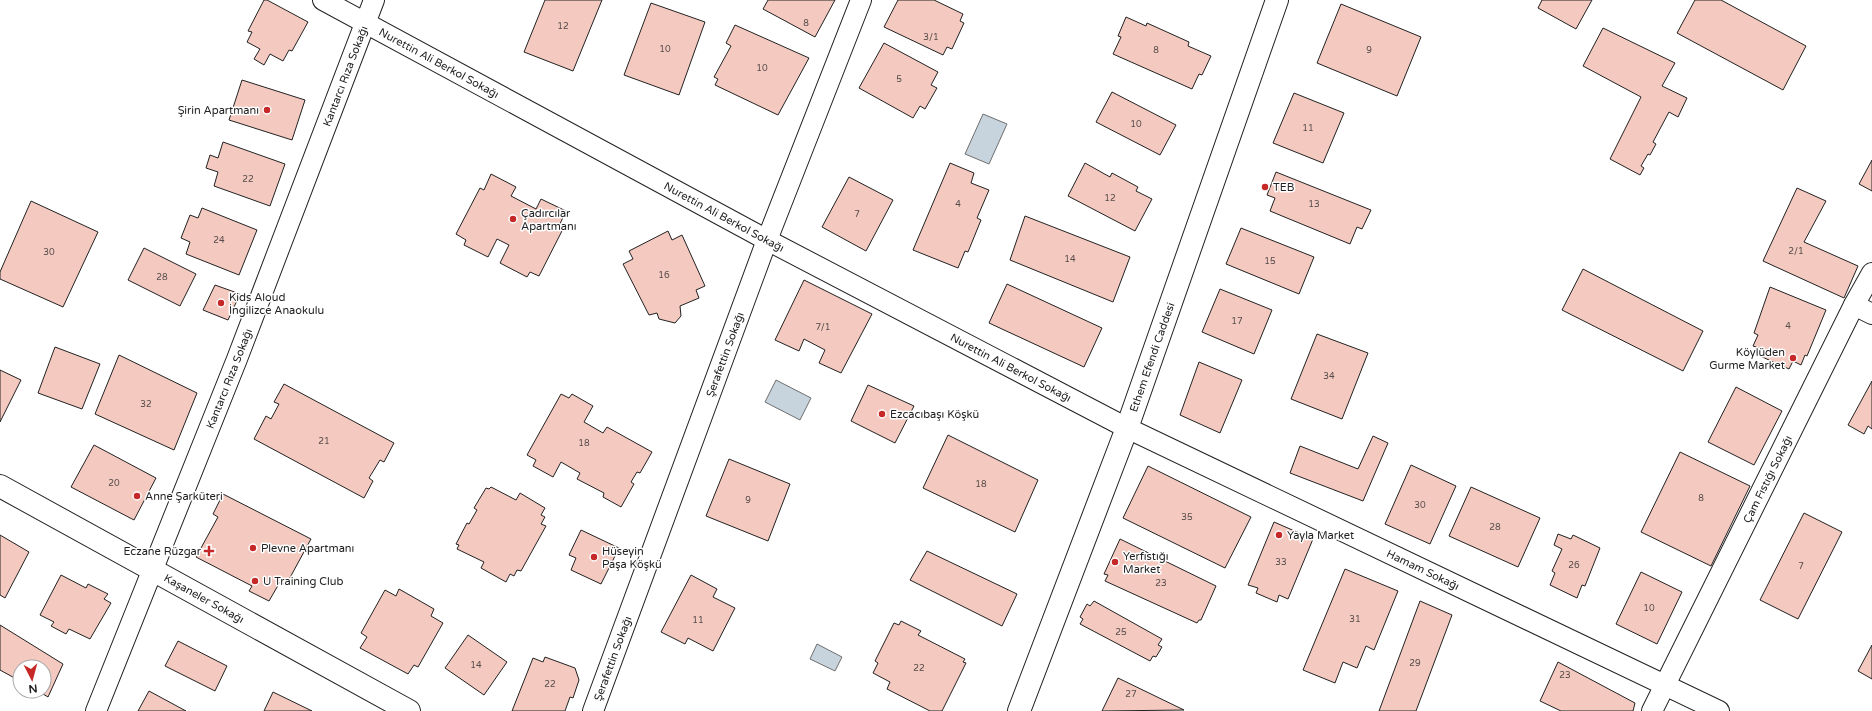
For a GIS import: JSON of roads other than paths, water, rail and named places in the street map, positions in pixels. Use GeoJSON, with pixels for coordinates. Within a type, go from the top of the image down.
{"type":"FeatureCollection","features":[{"type":"Feature","properties":{"kind":"main road","name":"Ethem Efendi Caddesi"},"geometry":{"type":"LineString","coordinates":[[1019,711],[1127,428],[1277,0]]}},
{"type":"Feature","properties":{"kind":"main road","name":"Kaşaneler Sokağı"},"geometry":{"type":"LineString","coordinates":[[0,486],[409,711]]}},
{"type":"Feature","properties":{"kind":"street","name":"Nurettin Ali Berkol Sokağı"},"geometry":{"type":"LineString","coordinates":[[323,0],[767,240],[1127,428]]}},
{"type":"Feature","properties":{"kind":"street","name":"Kantarcı Rıza Sokağı"},"geometry":{"type":"LineString","coordinates":[[96,711],[237,359],[374,0]]}},
{"type":"Feature","properties":{"kind":"street","name":"Şerafettin Sokağı"},"geometry":{"type":"LineString","coordinates":[[592,711],[767,240],[861,0]]}},
{"type":"Feature","properties":{"kind":"street","name":"Çam Fıstığı Sokağı"},"geometry":{"type":"LineString","coordinates":[[1652,711],[1854,305],[1872,273]]}},
{"type":"Feature","properties":{"kind":"street"},"geometry":{"type":"LineString","coordinates":[[1854,305],[1872,314]]}},
{"type":"Feature","properties":{"kind":"street","name":"Hamam Sokağı"},"geometry":{"type":"LineString","coordinates":[[1127,428],[1719,711]]}},
{"type":"Feature","properties":{"kind":"place","name":"Şirin Apartmanı"},"geometry":{"type":"Point","coordinates":[267,110]}},
{"type":"Feature","properties":{"kind":"place","name":"TEB"},"geometry":{"type":"Point","coordinates":[1265,187]}},
{"type":"Feature","properties":{"kind":"place","name":"Çadırcılar Apartmanı"},"geometry":{"type":"Point","coordinates":[513,219]}},
{"type":"Feature","properties":{"kind":"place","name":"Kids Aloud İngilizce Anaokulu"},"geometry":{"type":"Point","coordinates":[221,303]}},
{"type":"Feature","properties":{"kind":"place","name":"Köylüden Gurme Market"},"geometry":{"type":"Point","coordinates":[1793,358]}},
{"type":"Feature","properties":{"kind":"place","name":"Ezcacıbaşı Köşkü"},"geometry":{"type":"Point","coordinates":[882,414]}},
{"type":"Feature","properties":{"kind":"place","name":"Anne Şarküteri"},"geometry":{"type":"Point","coordinates":[137,496]}},
{"type":"Feature","properties":{"kind":"place","name":"Yayla Market"},"geometry":{"type":"Point","coordinates":[1279,535]}},
{"type":"Feature","properties":{"kind":"place","name":"Plevne Apartmanı"},"geometry":{"type":"Point","coordinates":[253,548]}},
{"type":"Feature","properties":{"kind":"place","name":"Eczane Rüzgar"},"geometry":{"type":"Point","coordinates":[209,551]}},
{"type":"Feature","properties":{"kind":"place","name":"Hüseyin Paşa Köşkü"},"geometry":{"type":"Point","coordinates":[594,557]}},
{"type":"Feature","properties":{"kind":"place","name":"Yerfıstığı Market"},"geometry":{"type":"Point","coordinates":[1115,562]}},
{"type":"Feature","properties":{"kind":"place","name":"U Training Club"},"geometry":{"type":"Point","coordinates":[255,581]}}]}
